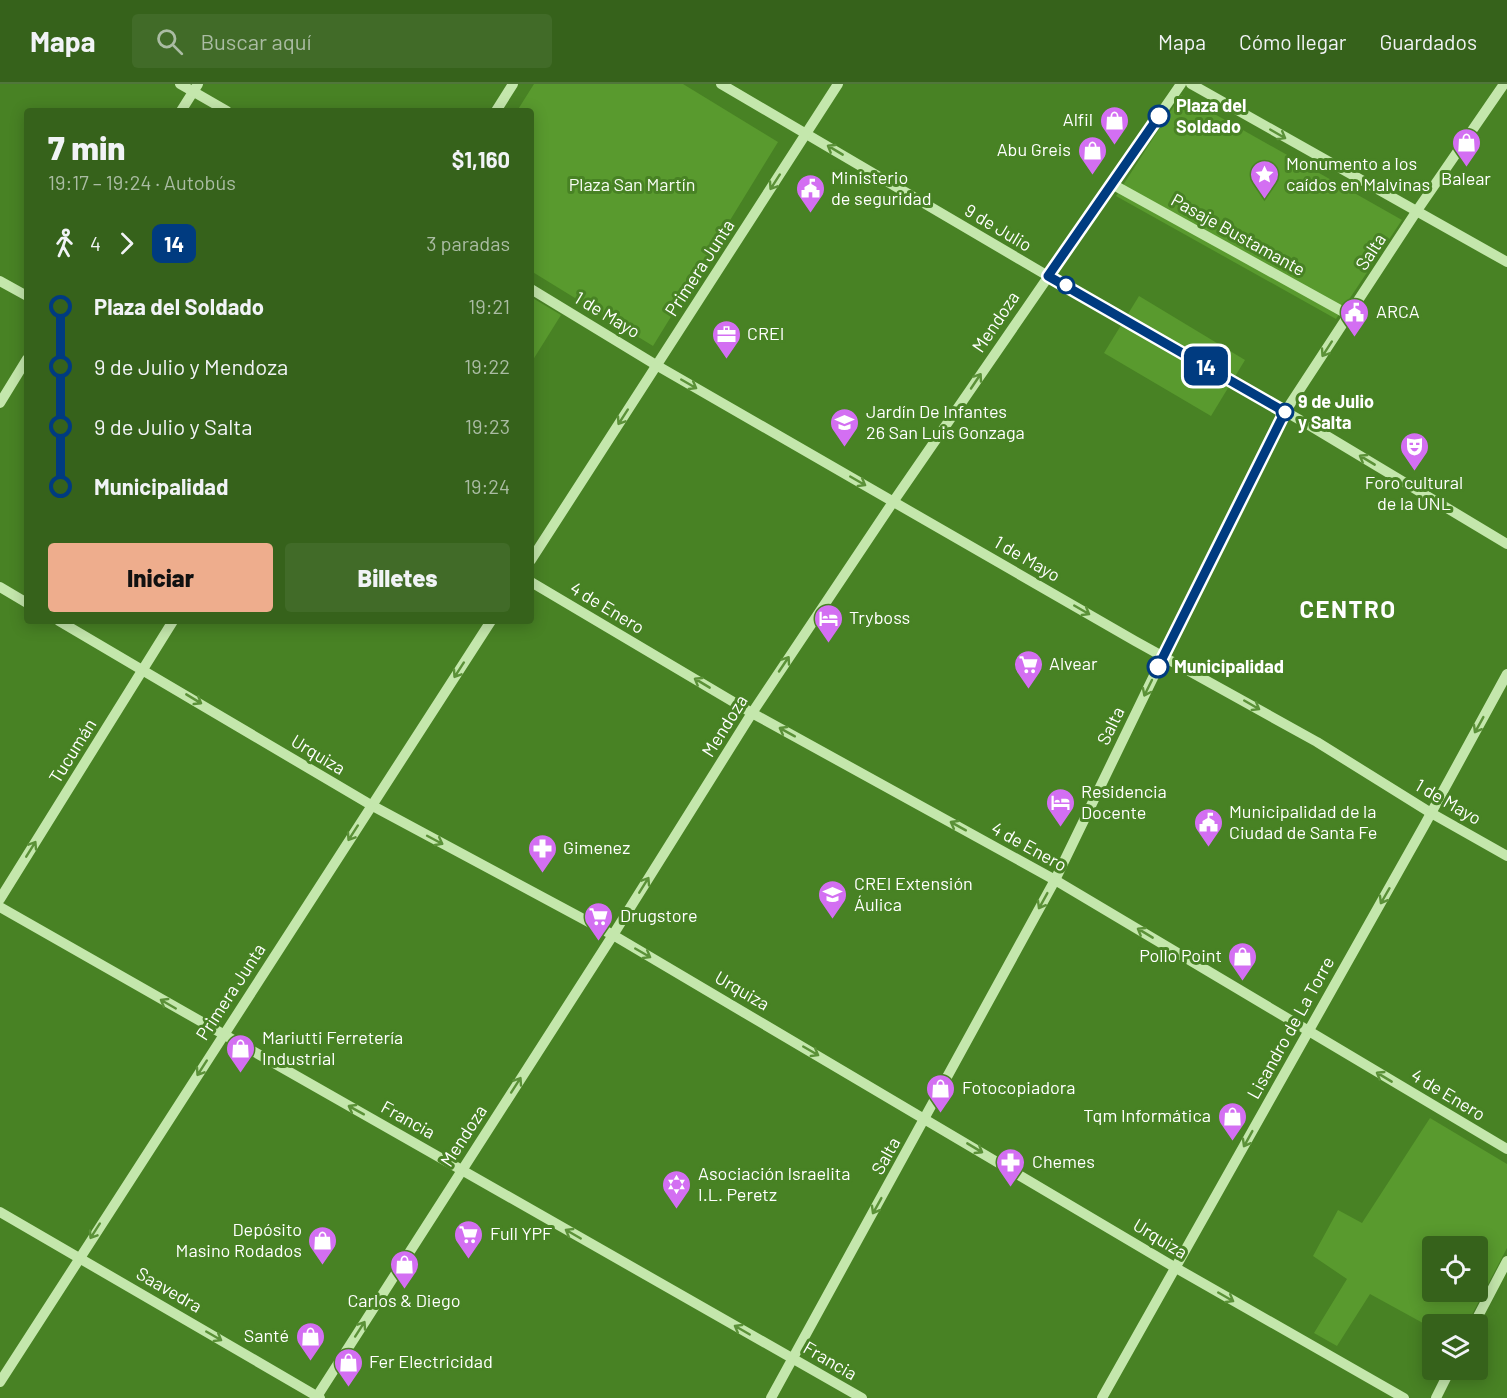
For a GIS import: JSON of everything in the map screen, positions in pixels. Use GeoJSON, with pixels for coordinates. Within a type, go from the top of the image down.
{"type":"FeatureCollection","features":[{"type":"Feature","properties":{"kind":"street"},"geometry":{"type":"LineString","coordinates":[[180,84],[195,88],[222,108]]}},
{"type":"Feature","properties":{"kind":"street"},"geometry":{"type":"LineString","coordinates":[[498,108],[513,84]]}},
{"type":"Feature","properties":{"kind":"street","name":"9 de Julio"},"geometry":{"type":"LineString","coordinates":[[721,84],[1507,544]]}},
{"type":"Feature","properties":{"kind":"street","name":"Primera Junta"},"geometry":{"type":"LineString","coordinates":[[534,555],[838,84]]}},
{"type":"Feature","properties":{"kind":"street","name":"Mendoza"},"geometry":{"type":"LineString","coordinates":[[318,1397],[613,935],[752,712],[893,501],[1181,84]]}},
{"type":"Feature","properties":{"kind":"street"},"geometry":{"type":"LineString","coordinates":[[1191,84],[1507,262]]}},
{"type":"Feature","properties":{"kind":"street","name":"Salta"},"geometry":{"type":"LineString","coordinates":[[771,1398],[1055,880],[1285,412],[1416,212],[1504,84]]}},
{"type":"Feature","properties":{"kind":"street"},"geometry":{"type":"LineString","coordinates":[[183,108],[195,88]]}},
{"type":"Feature","properties":{"kind":"street","name":"Pasaje Bustamante"},"geometry":{"type":"LineString","coordinates":[[1112,184],[1349,315]]}},
{"type":"Feature","properties":{"kind":"street"},"geometry":{"type":"LineString","coordinates":[[0,281],[24,295]]}},
{"type":"Feature","properties":{"kind":"street","name":"1 de Mayo"},"geometry":{"type":"LineString","coordinates":[[534,291],[656,365],[1163,657],[1317,742],[1431,813],[1507,856]]}},
{"type":"Feature","properties":{"kind":"street"},"geometry":{"type":"LineString","coordinates":[[0,403],[24,364]]}},
{"type":"Feature","properties":{"kind":"street","name":"4 de Enero"},"geometry":{"type":"LineString","coordinates":[[534,584],[752,712],[1055,880],[1507,1149]]}},
{"type":"Feature","properties":{"kind":"street"},"geometry":{"type":"LineString","coordinates":[[0,587],[24,601]]}},
{"type":"Feature","properties":{"kind":"street","name":"Urquiza"},"geometry":{"type":"LineString","coordinates":[[64,624],[371,806],[613,935],[1176,1268],[1404,1398]]}},
{"type":"Feature","properties":{"kind":"street","name":"Tucumán"},"geometry":{"type":"LineString","coordinates":[[0,899],[171,624]]}},
{"type":"Feature","properties":{"kind":"street","name":"Primera Junta"},"geometry":{"type":"LineString","coordinates":[[0,1382],[489,624]]}},
{"type":"Feature","properties":{"kind":"street","name":"Lisandro de La Torre"},"geometry":{"type":"LineString","coordinates":[[1102,1398],[1507,674]]}},
{"type":"Feature","properties":{"kind":"street","name":"Francia"},"geometry":{"type":"LineString","coordinates":[[0,907],[862,1398]]}},
{"type":"Feature","properties":{"kind":"street","name":"Saavedra"},"geometry":{"type":"LineString","coordinates":[[0,1212],[318,1397]]}},
{"type":"Feature","properties":{"kind":"street"},"geometry":{"type":"LineString","coordinates":[[1479,1314],[1507,1261]]}},
{"type":"Feature","properties":{"kind":"street"},"geometry":{"type":"LineString","coordinates":[[1436,1398],[1445,1380]]}},
{"type":"Feature","properties":{"kind":"green space","name":"Plaza San Martín"},"geometry":{"type":"Polygon","coordinates":[[[534,84],[683,84],[778,142],[653,346],[534,273],[534,108],[519,108],[534,84]]]}},
{"type":"Feature","properties":{"kind":"green space"},"geometry":{"type":"Polygon","coordinates":[[[1181,95],[1402,220],[1336,319],[1116,196],[1181,95]]]}},
{"type":"Feature","properties":{"kind":"green space"},"geometry":{"type":"Polygon","coordinates":[[[1139,296],[1245,360],[1211,416],[1104,353],[1139,296]]]}},
{"type":"Feature","properties":{"kind":"green space"},"geometry":{"type":"Polygon","coordinates":[[[534,299],[561,315],[534,358],[534,299]]]}},
{"type":"Feature","properties":{"kind":"green space"},"geometry":{"type":"Polygon","coordinates":[[[1430,1118],[1507,1164],[1507,1248],[1488,1284],[1488,1236],[1422,1236],[1422,1302],[1479,1302],[1472,1314],[1422,1314],[1422,1323],[1370,1294],[1337,1346],[1314,1333],[1347,1279],[1313,1256],[1338,1210],[1362,1223],[1430,1118]]]}},
{"type":"Feature","properties":{"kind":"bus line","name":"14"},"geometry":{"type":"LineString","coordinates":[[1158,667],[1285,412],[1048,276],[1159,116]]}},
{"type":"Feature","properties":{"kind":"place","name":"Plaza del Soldado"},"geometry":{"type":"Point","coordinates":[1159,116]}},
{"type":"Feature","properties":{"kind":"place","name":"Alfil"},"geometry":{"type":"Point","coordinates":[1114,146]}},
{"type":"Feature","properties":{"kind":"place","name":"Balear"},"geometry":{"type":"Point","coordinates":[1466,168]}},
{"type":"Feature","properties":{"kind":"place","name":"Abu Greis"},"geometry":{"type":"Point","coordinates":[1092,176]}},
{"type":"Feature","properties":{"kind":"place","name":"Monumento a los caídos en Malvinas"},"geometry":{"type":"Point","coordinates":[1265,200]}},
{"type":"Feature","properties":{"kind":"place","name":"Ministerio de seguridad"},"geometry":{"type":"Point","coordinates":[810,214]}},
{"type":"Feature","properties":{"kind":"place","name":"ARCA"},"geometry":{"type":"Point","coordinates":[1355,338]}},
{"type":"Feature","properties":{"kind":"place","name":"CREI"},"geometry":{"type":"Point","coordinates":[726,360]}},
{"type":"Feature","properties":{"kind":"place","name":"9 de Julio y Salta"},"geometry":{"type":"Point","coordinates":[1285,412]}},
{"type":"Feature","properties":{"kind":"place","name":"Jardín De Infantes 26 San Luis Gonzaga"},"geometry":{"type":"Point","coordinates":[845,448]}},
{"type":"Feature","properties":{"kind":"place","name":"Foro cultural de la UNL"},"geometry":{"type":"Point","coordinates":[1414,472]}},
{"type":"Feature","properties":{"kind":"place","name":"Tryboss"},"geometry":{"type":"Point","coordinates":[828,644]}},
{"type":"Feature","properties":{"kind":"place","name":"Municipalidad"},"geometry":{"type":"Point","coordinates":[1158,667]}},
{"type":"Feature","properties":{"kind":"place","name":"Alvear"},"geometry":{"type":"Point","coordinates":[1028,690]}},
{"type":"Feature","properties":{"kind":"place","name":"Residencia Docente"},"geometry":{"type":"Point","coordinates":[1060,828]}},
{"type":"Feature","properties":{"kind":"place","name":"Municipalidad de la Ciudad de Santa Fe"},"geometry":{"type":"Point","coordinates":[1208,848]}},
{"type":"Feature","properties":{"kind":"place","name":"Gimenez"},"geometry":{"type":"Point","coordinates":[542,874]}},
{"type":"Feature","properties":{"kind":"place","name":"CREI Extensión Áulica"},"geometry":{"type":"Point","coordinates":[833,920]}},
{"type":"Feature","properties":{"kind":"place","name":"Drugstore"},"geometry":{"type":"Point","coordinates":[599,942]}},
{"type":"Feature","properties":{"kind":"place","name":"Pollo Point"},"geometry":{"type":"Point","coordinates":[1243,982]}},
{"type":"Feature","properties":{"kind":"place","name":"Mariutti Ferretería Industrial"},"geometry":{"type":"Point","coordinates":[241,1074]}},
{"type":"Feature","properties":{"kind":"place","name":"Fotocopiadora"},"geometry":{"type":"Point","coordinates":[941,1114]}},
{"type":"Feature","properties":{"kind":"place","name":"Tqm Informática"},"geometry":{"type":"Point","coordinates":[1232,1142]}},
{"type":"Feature","properties":{"kind":"place","name":"Chemes"},"geometry":{"type":"Point","coordinates":[1011,1188]}},
{"type":"Feature","properties":{"kind":"place","name":"Asociación Israelita I.L. Peretz"},"geometry":{"type":"Point","coordinates":[677,1210]}},
{"type":"Feature","properties":{"kind":"place","name":"Full YPF"},"geometry":{"type":"Point","coordinates":[469,1260]}},
{"type":"Feature","properties":{"kind":"place","name":"Depósito Masino Rodados"},"geometry":{"type":"Point","coordinates":[323,1266]}},
{"type":"Feature","properties":{"kind":"place","name":"Carlos & Diego"},"geometry":{"type":"Point","coordinates":[404,1290]}},
{"type":"Feature","properties":{"kind":"place","name":"Santé"},"geometry":{"type":"Point","coordinates":[310,1362]}},
{"type":"Feature","properties":{"kind":"place","name":"Fer Electricidad"},"geometry":{"type":"Point","coordinates":[348,1388]}},
{"type":"Feature","properties":{"kind":"district","name":"CENTRO"},"geometry":{"type":"Point","coordinates":[1348,610]}}]}
